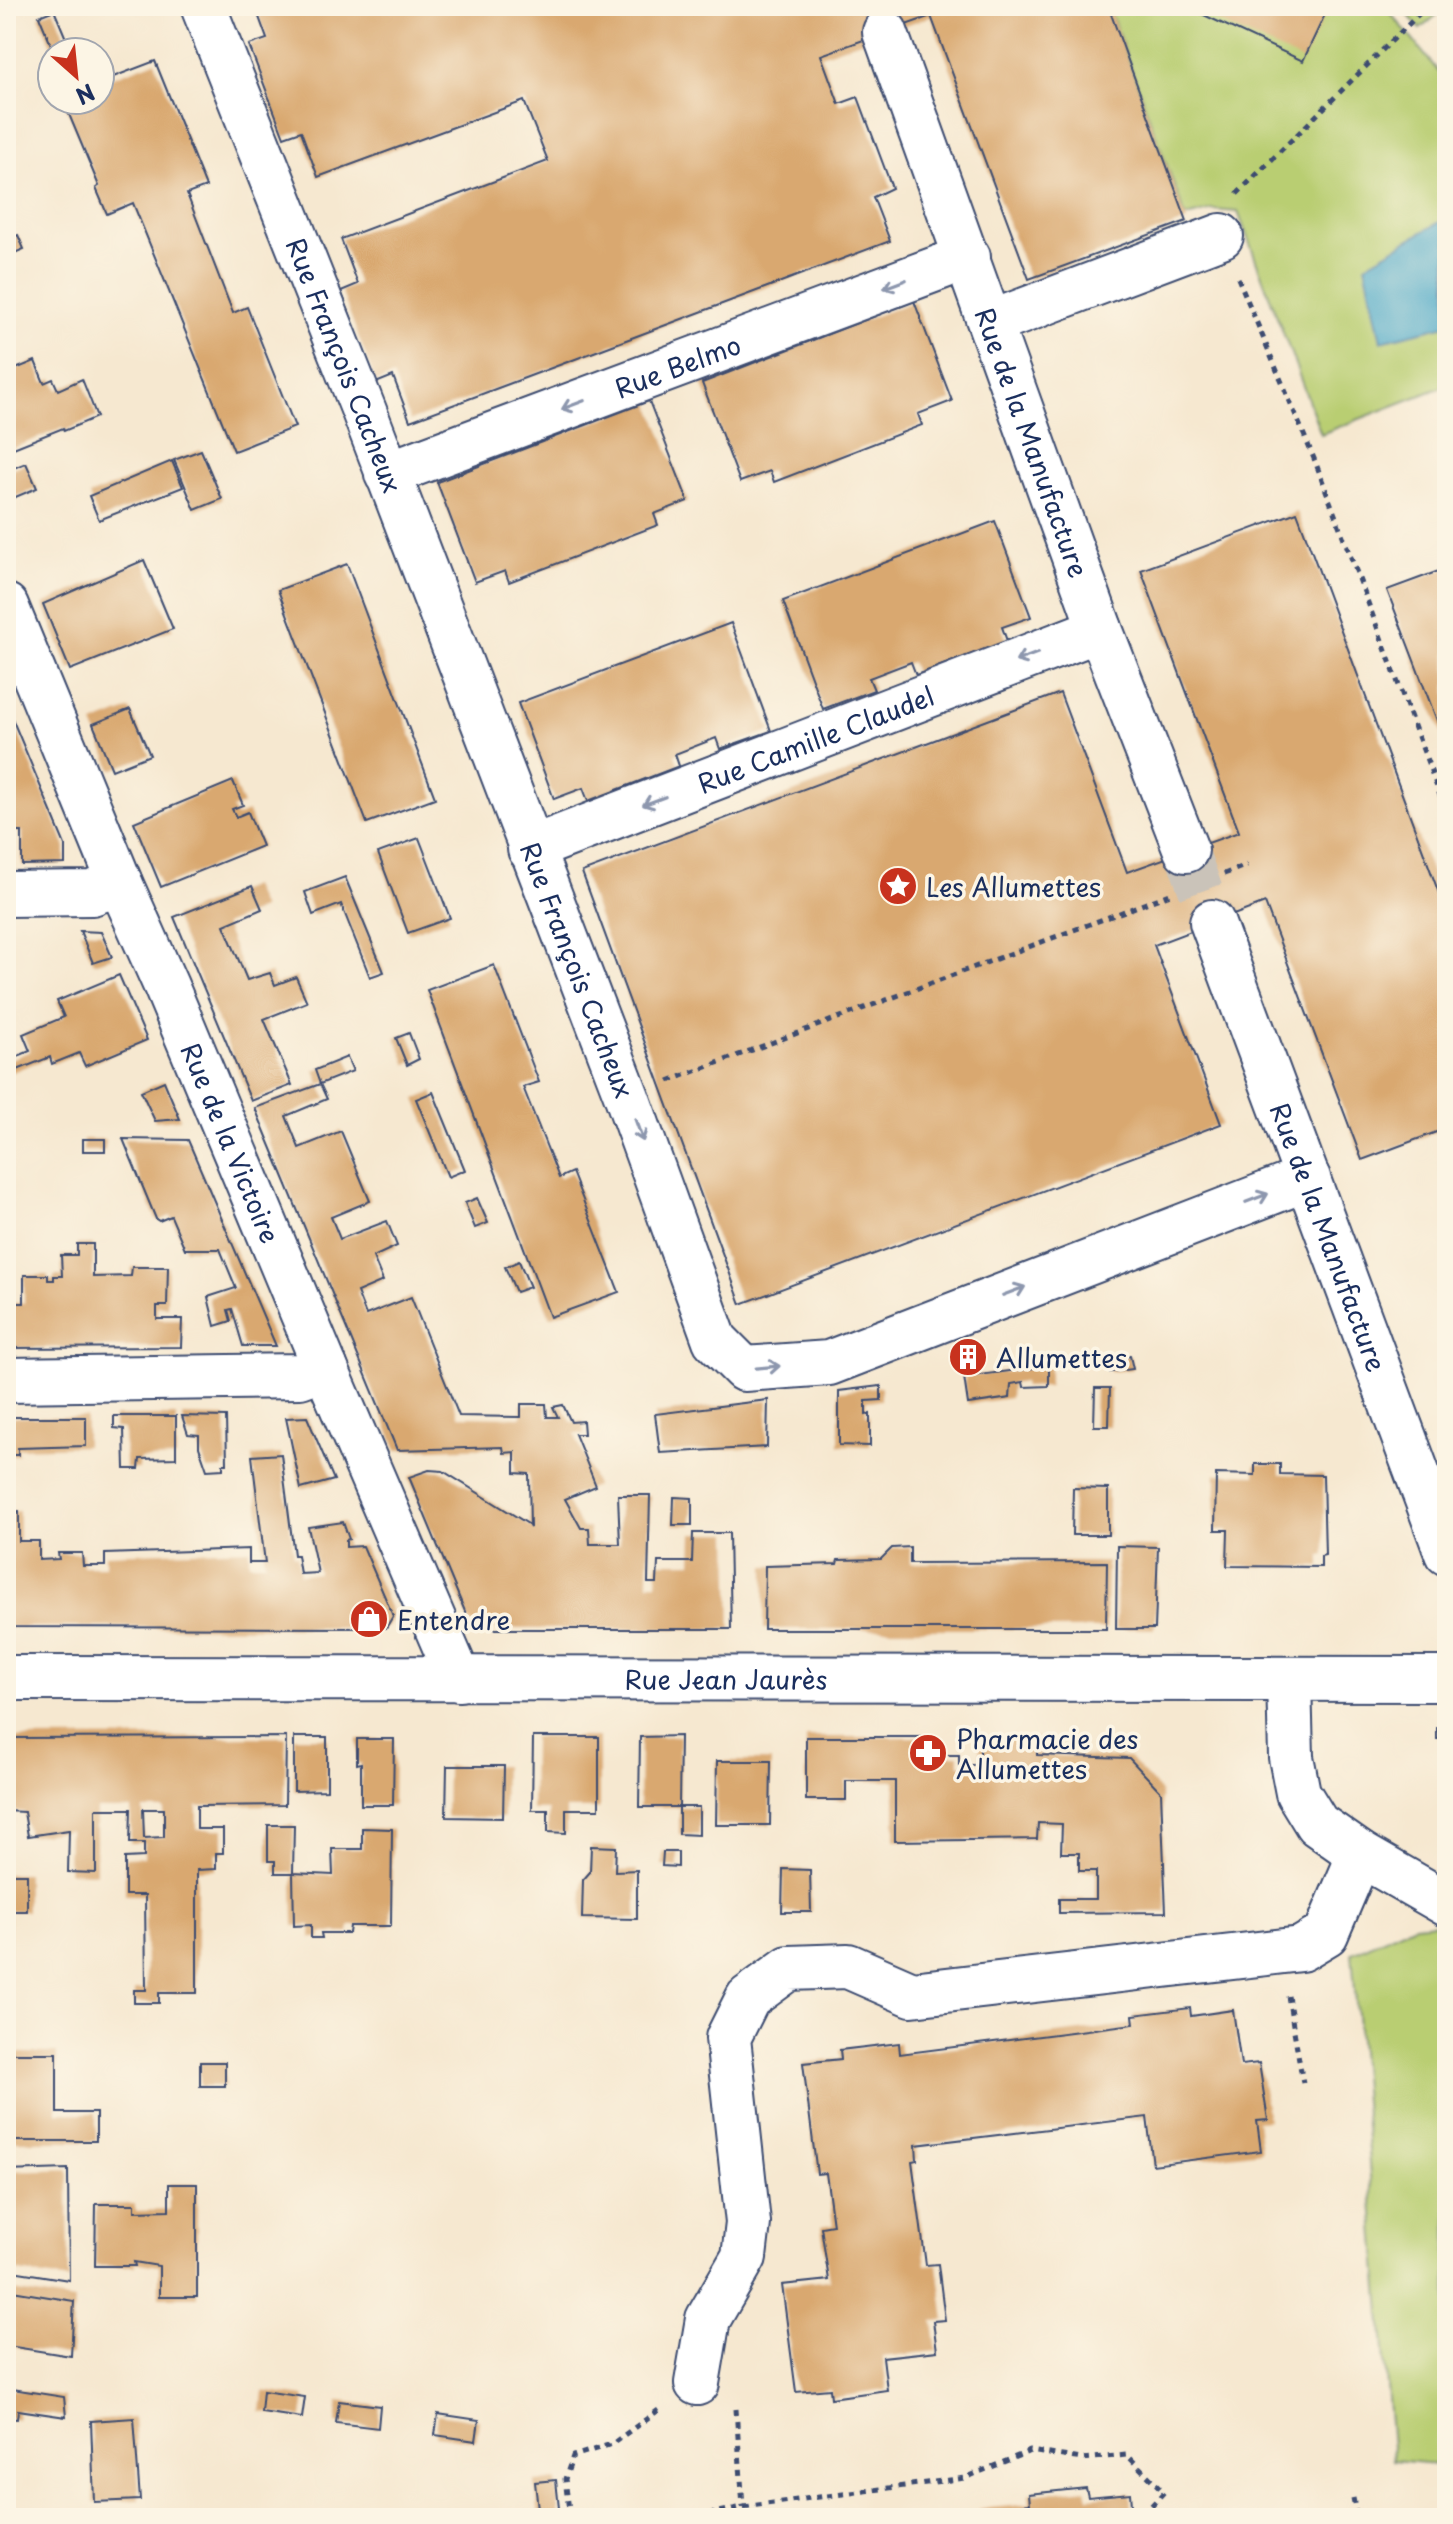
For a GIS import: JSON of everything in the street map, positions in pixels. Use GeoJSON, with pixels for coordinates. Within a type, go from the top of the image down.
{"type":"FeatureCollection","features":[{"type":"Feature","properties":{"kind":"street","name":"Rue François Cacheux"},"geometry":{"type":"LineString","coordinates":[[203,6],[627,1097],[715,1340],[744,1369],[829,1363],[1308,1178]]}},
{"type":"Feature","properties":{"kind":"street","name":"Rue de la Manufacture"},"geometry":{"type":"LineString","coordinates":[[885,32],[968,257],[1184,870]]}},
{"type":"Feature","properties":{"kind":"street"},"geometry":{"type":"LineString","coordinates":[[991,323],[1221,236]]}},
{"type":"Feature","properties":{"kind":"street","name":"Rue Belmo"},"geometry":{"type":"LineString","coordinates":[[387,474],[968,257]]}},
{"type":"Feature","properties":{"kind":"street","name":"Rue de la Victoire"},"geometry":{"type":"LineString","coordinates":[[6,606],[120,883],[459,1679]]}},
{"type":"Feature","properties":{"kind":"street","name":"Rue Camille Claudel"},"geometry":{"type":"LineString","coordinates":[[530,849],[1100,629]]}},
{"type":"Feature","properties":{"kind":"street"},"geometry":{"type":"LineString","coordinates":[[6,894],[92,893],[120,883]]}},
{"type":"Feature","properties":{"kind":"street","name":"Rue de la Manufacture"},"geometry":{"type":"LineString","coordinates":[[1212,922],[1447,1553]]}},
{"type":"Feature","properties":{"kind":"street"},"geometry":{"type":"LineString","coordinates":[[6,1380],[300,1376],[325,1367]]}},
{"type":"Feature","properties":{"kind":"street","name":"Rue Jean Jaurès"},"geometry":{"type":"LineString","coordinates":[[6,1678],[1447,1679]]}},
{"type":"Feature","properties":{"kind":"street"},"geometry":{"type":"LineString","coordinates":[[1289,1679],[1291,1757],[1298,1793],[1317,1824],[1360,1854],[1447,1904]]}},
{"type":"Feature","properties":{"kind":"street"},"geometry":{"type":"LineString","coordinates":[[697,2383],[708,2319],[744,2257],[748,2223],[728,2038],[748,1998],[789,1968],[848,1966],[912,1994],[1301,1949],[1326,1934],[1360,1854]]}},
{"type":"Feature","properties":{"kind":"path"},"geometry":{"type":"LineString","coordinates":[[1427,6],[1215,216],[1315,461],[1447,814]]}},
{"type":"Feature","properties":{"kind":"path"},"geometry":{"type":"LineString","coordinates":[[627,1097],[1184,870]]}},
{"type":"Feature","properties":{"kind":"path"},"geometry":{"type":"LineString","coordinates":[[1280,1952],[1303,2083]]}},
{"type":"Feature","properties":{"kind":"path"},"geometry":{"type":"LineString","coordinates":[[570,2518],[565,2479],[573,2456],[612,2444],[697,2383],[735,2403],[743,2507]]}},
{"type":"Feature","properties":{"kind":"path"},"geometry":{"type":"LineString","coordinates":[[700,2518],[743,2507],[965,2478],[1030,2451],[1082,2459],[1127,2455],[1164,2492],[1140,2518]]}},
{"type":"Feature","properties":{"kind":"path"},"geometry":{"type":"LineString","coordinates":[[1353,2498],[1357,2518]]}},
{"type":"Feature","properties":{"kind":"green space"},"geometry":{"type":"Polygon","coordinates":[[[1108,6],[1385,6],[1447,82],[1447,385],[1321,434],[1238,212],[1213,210],[1186,217],[1108,6]]]}},
{"type":"Feature","properties":{"kind":"green space"},"geometry":{"type":"Polygon","coordinates":[[[1401,6],[1443,6],[1444,9],[1420,29],[1401,6]]]}},
{"type":"Feature","properties":{"kind":"green space"},"geometry":{"type":"Polygon","coordinates":[[[1447,1922],[1447,2465],[1393,2460],[1352,1953],[1414,1925],[1447,1922]]]}},
{"type":"Feature","properties":{"kind":"water"},"geometry":{"type":"Polygon","coordinates":[[[1445,219],[1447,325],[1381,341],[1365,265],[1445,219]]]}},
{"type":"Feature","properties":{"kind":"building"},"geometry":{"type":"Polygon","coordinates":[[[255,6],[1108,6],[1187,221],[1029,279],[931,16],[821,55],[839,104],[858,97],[892,188],[873,197],[890,241],[410,421],[393,376],[376,383],[341,291],[358,284],[341,239],[548,161],[524,101],[318,177],[301,131],[284,137],[249,45],[267,39],[255,6]]]}},
{"type":"Feature","properties":{"kind":"building"},"geometry":{"type":"Polygon","coordinates":[[[1195,6],[1329,6],[1303,61],[1193,10],[1195,6]]]}},
{"type":"Feature","properties":{"kind":"building"},"geometry":{"type":"Polygon","coordinates":[[[54,10],[65,36],[47,36],[39,16],[54,10]]]}},
{"type":"Feature","properties":{"kind":"building"},"geometry":{"type":"Polygon","coordinates":[[[155,61],[206,187],[187,194],[233,313],[247,307],[295,427],[234,451],[133,203],[107,214],[96,188],[99,186],[70,116],[116,116],[116,76],[155,61]]]}},
{"type":"Feature","properties":{"kind":"building"},"geometry":{"type":"Polygon","coordinates":[[[18,235],[24,249],[10,255],[6,240],[18,235]]]}},
{"type":"Feature","properties":{"kind":"building"},"geometry":{"type":"Polygon","coordinates":[[[914,301],[952,401],[918,414],[922,425],[774,482],[770,471],[740,482],[702,383],[914,301]]]}},
{"type":"Feature","properties":{"kind":"building"},"geometry":{"type":"Polygon","coordinates":[[[35,361],[44,383],[53,379],[58,390],[82,379],[97,417],[6,451],[6,373],[35,361]]]}},
{"type":"Feature","properties":{"kind":"building"},"geometry":{"type":"Polygon","coordinates":[[[649,401],[688,501],[654,514],[658,525],[509,582],[505,571],[475,582],[437,482],[649,401]]]}},
{"type":"Feature","properties":{"kind":"building"},"geometry":{"type":"Polygon","coordinates":[[[201,450],[222,499],[195,510],[174,460],[201,450]]]}},
{"type":"Feature","properties":{"kind":"building"},"geometry":{"type":"Polygon","coordinates":[[[172,461],[183,487],[99,520],[89,496],[172,461]]]}},
{"type":"Feature","properties":{"kind":"building"},"geometry":{"type":"Polygon","coordinates":[[[26,463],[37,488],[6,501],[6,471],[26,463]]]}},
{"type":"Feature","properties":{"kind":"building"},"geometry":{"type":"Polygon","coordinates":[[[1297,512],[1447,915],[1447,1128],[1362,1160],[1265,903],[1154,945],[1221,1124],[741,1304],[582,872],[1060,693],[1127,872],[1239,832],[1141,570],[1297,512]]]}},
{"type":"Feature","properties":{"kind":"building"},"geometry":{"type":"Polygon","coordinates":[[[995,521],[1031,617],[1002,627],[1007,641],[916,675],[911,662],[869,678],[874,690],[823,709],[783,601],[995,521]]]}},
{"type":"Feature","properties":{"kind":"building"},"geometry":{"type":"Polygon","coordinates":[[[144,560],[173,629],[70,670],[43,604],[144,560]]]}},
{"type":"Feature","properties":{"kind":"building"},"geometry":{"type":"Polygon","coordinates":[[[347,564],[435,798],[367,823],[278,590],[347,564]]]}},
{"type":"Feature","properties":{"kind":"building"},"geometry":{"type":"Polygon","coordinates":[[[1447,568],[1447,747],[1387,590],[1447,568]]]}},
{"type":"Feature","properties":{"kind":"building"},"geometry":{"type":"Polygon","coordinates":[[[731,623],[771,731],[720,749],[716,738],[675,754],[679,766],[588,801],[583,788],[554,799],[518,703],[731,623]]]}},
{"type":"Feature","properties":{"kind":"building"},"geometry":{"type":"Polygon","coordinates":[[[6,704],[65,845],[65,864],[22,865],[22,832],[6,832],[6,704]]]}},
{"type":"Feature","properties":{"kind":"building"},"geometry":{"type":"Polygon","coordinates":[[[130,709],[150,755],[112,770],[93,724],[130,709]]]}},
{"type":"Feature","properties":{"kind":"building"},"geometry":{"type":"Polygon","coordinates":[[[233,781],[243,805],[232,809],[236,817],[248,812],[262,846],[161,887],[134,822],[233,781]]]}},
{"type":"Feature","properties":{"kind":"building"},"geometry":{"type":"Polygon","coordinates":[[[419,838],[450,918],[408,933],[378,853],[419,838]]]}},
{"type":"Feature","properties":{"kind":"building"},"geometry":{"type":"Polygon","coordinates":[[[345,877],[384,972],[370,977],[341,904],[313,915],[305,892],[345,877]]]}},
{"type":"Feature","properties":{"kind":"building"},"geometry":{"type":"Polygon","coordinates":[[[252,886],[262,909],[224,925],[247,980],[270,973],[275,985],[296,977],[307,1002],[264,1019],[292,1085],[251,1101],[174,917],[252,886]]]}},
{"type":"Feature","properties":{"kind":"building"},"geometry":{"type":"Polygon","coordinates":[[[80,931],[101,932],[112,957],[93,963],[80,931]]]}},
{"type":"Feature","properties":{"kind":"building"},"geometry":{"type":"Polygon","coordinates":[[[494,965],[539,1082],[523,1087],[559,1178],[572,1172],[619,1292],[550,1317],[427,990],[494,965]]]}},
{"type":"Feature","properties":{"kind":"building"},"geometry":{"type":"Polygon","coordinates":[[[119,975],[147,1040],[85,1066],[79,1053],[52,1064],[50,1057],[7,1074],[6,1061],[30,1051],[23,1034],[64,1017],[57,1001],[119,975]]]}},
{"type":"Feature","properties":{"kind":"building"},"geometry":{"type":"Polygon","coordinates":[[[409,1033],[419,1059],[407,1065],[396,1038],[409,1033]]]}},
{"type":"Feature","properties":{"kind":"building"},"geometry":{"type":"Polygon","coordinates":[[[347,1057],[353,1071],[320,1084],[315,1070],[347,1057]]]}},
{"type":"Feature","properties":{"kind":"building"},"geometry":{"type":"Polygon","coordinates":[[[164,1081],[180,1119],[155,1121],[141,1091],[164,1081]]]}},
{"type":"Feature","properties":{"kind":"building"},"geometry":{"type":"Polygon","coordinates":[[[320,1084],[327,1099],[286,1116],[299,1148],[341,1131],[370,1201],[331,1217],[340,1239],[387,1221],[397,1246],[373,1257],[383,1281],[357,1292],[366,1315],[411,1297],[459,1416],[521,1417],[521,1404],[546,1404],[547,1417],[558,1417],[553,1407],[563,1405],[571,1422],[583,1421],[584,1434],[575,1434],[596,1486],[565,1499],[581,1528],[589,1528],[590,1544],[620,1544],[618,1495],[650,1495],[648,1583],[657,1583],[658,1562],[692,1562],[693,1533],[729,1533],[731,1629],[480,1629],[469,1621],[409,1477],[429,1470],[443,1471],[530,1528],[529,1474],[515,1473],[515,1452],[504,1453],[503,1447],[397,1450],[255,1108],[320,1084]]]}},
{"type":"Feature","properties":{"kind":"building"},"geometry":{"type":"Polygon","coordinates":[[[433,1092],[465,1170],[448,1177],[416,1099],[433,1092]]]}},
{"type":"Feature","properties":{"kind":"building"},"geometry":{"type":"Polygon","coordinates":[[[83,1139],[105,1139],[105,1151],[83,1151],[83,1139]]]}},
{"type":"Feature","properties":{"kind":"building"},"geometry":{"type":"Polygon","coordinates":[[[123,1139],[188,1140],[276,1346],[243,1346],[232,1309],[228,1310],[231,1321],[215,1326],[208,1297],[236,1288],[220,1249],[185,1249],[171,1216],[159,1221],[156,1219],[123,1139]]]}},
{"type":"Feature","properties":{"kind":"building"},"geometry":{"type":"Polygon","coordinates":[[[477,1198],[488,1223],[475,1228],[465,1203],[477,1198]]]}},
{"type":"Feature","properties":{"kind":"building"},"geometry":{"type":"Polygon","coordinates":[[[77,1244],[93,1244],[93,1277],[131,1276],[132,1267],[168,1267],[167,1306],[157,1306],[157,1319],[182,1319],[181,1347],[6,1348],[6,1303],[24,1303],[24,1275],[48,1275],[48,1280],[62,1276],[61,1255],[77,1255],[77,1244]]]}},
{"type":"Feature","properties":{"kind":"building"},"geometry":{"type":"Polygon","coordinates":[[[519,1261],[530,1287],[516,1292],[505,1267],[519,1261]]]}},
{"type":"Feature","properties":{"kind":"building","name":"Allumettes"},"geometry":{"type":"Polygon","coordinates":[[[980,1348],[982,1363],[955,1366],[953,1351],[980,1348]]]}},
{"type":"Feature","properties":{"kind":"building"},"geometry":{"type":"Polygon","coordinates":[[[1130,1356],[1133,1369],[1110,1372],[1110,1358],[1130,1356]]]}},
{"type":"Feature","properties":{"kind":"building"},"geometry":{"type":"Polygon","coordinates":[[[1049,1366],[1049,1386],[1024,1387],[1023,1382],[1011,1384],[1010,1398],[968,1404],[964,1377],[1049,1366]]]}},
{"type":"Feature","properties":{"kind":"building"},"geometry":{"type":"Polygon","coordinates":[[[881,1386],[881,1400],[866,1401],[866,1415],[870,1414],[870,1446],[839,1445],[839,1391],[881,1386]]]}},
{"type":"Feature","properties":{"kind":"building"},"geometry":{"type":"Polygon","coordinates":[[[1095,1388],[1110,1388],[1109,1426],[1094,1426],[1095,1388]]]}},
{"type":"Feature","properties":{"kind":"building"},"geometry":{"type":"Polygon","coordinates":[[[768,1400],[767,1447],[660,1453],[655,1414],[768,1400]]]}},
{"type":"Feature","properties":{"kind":"building"},"geometry":{"type":"Polygon","coordinates":[[[114,1416],[176,1416],[176,1458],[140,1459],[139,1469],[125,1469],[124,1429],[114,1428],[114,1416]]]}},
{"type":"Feature","properties":{"kind":"building"},"geometry":{"type":"Polygon","coordinates":[[[182,1416],[226,1417],[227,1464],[223,1464],[223,1469],[207,1470],[199,1447],[199,1435],[188,1434],[182,1416]]]}},
{"type":"Feature","properties":{"kind":"building"},"geometry":{"type":"Polygon","coordinates":[[[6,1417],[86,1417],[86,1446],[18,1448],[18,1455],[6,1455],[6,1417]]]}},
{"type":"Feature","properties":{"kind":"building"},"geometry":{"type":"Polygon","coordinates":[[[307,1417],[334,1480],[301,1489],[286,1418],[307,1417]]]}},
{"type":"Feature","properties":{"kind":"building"},"geometry":{"type":"Polygon","coordinates":[[[281,1454],[294,1555],[297,1555],[300,1574],[318,1573],[308,1527],[343,1522],[349,1539],[346,1540],[346,1547],[363,1546],[393,1616],[386,1628],[6,1627],[6,1512],[19,1511],[19,1541],[39,1541],[39,1560],[59,1559],[58,1553],[82,1553],[83,1566],[105,1566],[105,1554],[249,1549],[249,1563],[265,1563],[252,1456],[281,1454]]]}},
{"type":"Feature","properties":{"kind":"building"},"geometry":{"type":"Polygon","coordinates":[[[1255,1464],[1280,1464],[1280,1474],[1323,1475],[1325,1555],[1321,1556],[1321,1567],[1227,1566],[1228,1530],[1215,1530],[1216,1474],[1255,1475],[1255,1464]]]}},
{"type":"Feature","properties":{"kind":"building"},"geometry":{"type":"Polygon","coordinates":[[[1073,1488],[1108,1489],[1108,1535],[1072,1535],[1073,1488]]]}},
{"type":"Feature","properties":{"kind":"building"},"geometry":{"type":"Polygon","coordinates":[[[674,1497],[692,1498],[692,1525],[673,1525],[674,1497]]]}},
{"type":"Feature","properties":{"kind":"building"},"geometry":{"type":"Polygon","coordinates":[[[1117,1546],[1158,1547],[1155,1629],[1116,1629],[1117,1546]]]}},
{"type":"Feature","properties":{"kind":"building"},"geometry":{"type":"Polygon","coordinates":[[[910,1547],[910,1563],[1107,1562],[1106,1629],[764,1629],[765,1566],[881,1559],[892,1548],[910,1547]]]}},
{"type":"Feature","properties":{"kind":"building"},"geometry":{"type":"Polygon","coordinates":[[[1437,1728],[1447,1728],[1447,1739],[1437,1739],[1437,1728]]]}},
{"type":"Feature","properties":{"kind":"building"},"geometry":{"type":"Polygon","coordinates":[[[680,1736],[679,1807],[639,1807],[640,1737],[680,1736]]]}},
{"type":"Feature","properties":{"kind":"building"},"geometry":{"type":"Polygon","coordinates":[[[286,1737],[285,1805],[197,1806],[197,1829],[223,1829],[223,1853],[216,1853],[216,1869],[197,1870],[197,1993],[159,1993],[159,2003],[134,2003],[134,1990],[146,1990],[145,1895],[125,1895],[125,1858],[144,1857],[144,1843],[130,1843],[131,1809],[96,1809],[96,1873],[68,1872],[69,1830],[28,1836],[24,1812],[6,1811],[6,1738],[286,1737]],[[143,1809],[144,1838],[164,1837],[164,1809],[143,1809]]]}},
{"type":"Feature","properties":{"kind":"building"},"geometry":{"type":"Polygon","coordinates":[[[294,1737],[327,1737],[327,1790],[294,1791],[294,1737]]]}},
{"type":"Feature","properties":{"kind":"building"},"geometry":{"type":"Polygon","coordinates":[[[533,1737],[599,1737],[599,1809],[566,1809],[566,1833],[548,1832],[548,1810],[532,1810],[533,1737]]]}},
{"type":"Feature","properties":{"kind":"building"},"geometry":{"type":"Polygon","coordinates":[[[806,1737],[936,1737],[936,1744],[947,1755],[959,1755],[959,1765],[980,1765],[980,1738],[1037,1738],[1037,1755],[1129,1758],[1161,1792],[1166,1912],[1059,1913],[1059,1899],[1096,1899],[1096,1871],[1079,1871],[1079,1853],[1061,1853],[1062,1824],[1038,1823],[1037,1839],[895,1841],[895,1781],[846,1781],[846,1800],[806,1800],[806,1737]]]}},
{"type":"Feature","properties":{"kind":"building"},"geometry":{"type":"Polygon","coordinates":[[[357,1739],[394,1739],[393,1805],[361,1805],[361,1763],[357,1764],[357,1739]]]}},
{"type":"Feature","properties":{"kind":"building"},"geometry":{"type":"Polygon","coordinates":[[[717,1761],[771,1761],[770,1825],[716,1825],[717,1761]]]}},
{"type":"Feature","properties":{"kind":"building"},"geometry":{"type":"Polygon","coordinates":[[[447,1766],[504,1766],[503,1818],[446,1817],[447,1766]]]}},
{"type":"Feature","properties":{"kind":"building"},"geometry":{"type":"Polygon","coordinates":[[[679,1807],[699,1807],[699,1835],[679,1834],[679,1807]]]}},
{"type":"Feature","properties":{"kind":"building"},"geometry":{"type":"Polygon","coordinates":[[[268,1825],[294,1825],[293,1873],[275,1873],[275,1861],[268,1861],[268,1825]]]}},
{"type":"Feature","properties":{"kind":"building"},"geometry":{"type":"Polygon","coordinates":[[[362,1828],[392,1829],[391,1926],[350,1926],[349,1933],[321,1933],[322,1938],[311,1938],[311,1925],[294,1926],[293,1873],[333,1875],[332,1849],[362,1849],[362,1828]]]}},
{"type":"Feature","properties":{"kind":"building"},"geometry":{"type":"Polygon","coordinates":[[[591,1846],[616,1847],[615,1871],[637,1870],[637,1919],[582,1918],[583,1880],[590,1872],[591,1846]]]}},
{"type":"Feature","properties":{"kind":"building"},"geometry":{"type":"Polygon","coordinates":[[[663,1852],[678,1852],[678,1867],[662,1866],[663,1852]]]}},
{"type":"Feature","properties":{"kind":"building"},"geometry":{"type":"Polygon","coordinates":[[[783,1869],[810,1870],[811,1912],[782,1912],[783,1869]]]}},
{"type":"Feature","properties":{"kind":"building"},"geometry":{"type":"Polygon","coordinates":[[[6,1874],[27,1874],[27,1911],[6,1911],[6,1874]]]}},
{"type":"Feature","properties":{"kind":"building"},"geometry":{"type":"Polygon","coordinates":[[[6,1914],[9,1914],[10,1954],[6,1954],[6,1914]]]}},
{"type":"Feature","properties":{"kind":"building"},"geometry":{"type":"Polygon","coordinates":[[[1190,2008],[1191,2016],[1233,2010],[1241,2065],[1259,2063],[1268,2120],[1257,2121],[1261,2151],[1153,2165],[1147,2117],[916,2145],[917,2160],[912,2161],[926,2265],[938,2264],[945,2320],[933,2321],[937,2351],[883,2357],[887,2390],[831,2398],[830,2389],[796,2392],[782,2285],[829,2280],[821,2227],[833,2225],[826,2173],[817,2174],[803,2063],[841,2059],[840,2050],[899,2043],[900,2054],[1134,2024],[1133,2015],[1190,2008]]]}},
{"type":"Feature","properties":{"kind":"building"},"geometry":{"type":"Polygon","coordinates":[[[6,2053],[57,2053],[57,2113],[96,2113],[96,2141],[6,2141],[6,2053]]]}},
{"type":"Feature","properties":{"kind":"building"},"geometry":{"type":"Polygon","coordinates":[[[200,2062],[225,2062],[225,2086],[200,2086],[200,2062]]]}},
{"type":"Feature","properties":{"kind":"building"},"geometry":{"type":"Polygon","coordinates":[[[68,2169],[69,2280],[6,2270],[6,2171],[68,2169]]]}},
{"type":"Feature","properties":{"kind":"building"},"geometry":{"type":"Polygon","coordinates":[[[169,2184],[197,2184],[197,2297],[159,2297],[159,2266],[134,2262],[135,2266],[95,2266],[96,2204],[135,2204],[135,2211],[169,2210],[169,2184]]]}},
{"type":"Feature","properties":{"kind":"building"},"geometry":{"type":"Polygon","coordinates":[[[6,2290],[74,2301],[71,2356],[8,2346],[10,2315],[6,2315],[6,2290]]]}},
{"type":"Feature","properties":{"kind":"building"},"geometry":{"type":"Polygon","coordinates":[[[6,2388],[64,2397],[66,2417],[18,2410],[17,2419],[6,2418],[6,2388]]]}},
{"type":"Feature","properties":{"kind":"building"},"geometry":{"type":"Polygon","coordinates":[[[263,2391],[305,2397],[302,2418],[261,2412],[263,2391]]]}},
{"type":"Feature","properties":{"kind":"building"},"geometry":{"type":"Polygon","coordinates":[[[339,2401],[380,2406],[378,2428],[336,2423],[339,2401]]]}},
{"type":"Feature","properties":{"kind":"building"},"geometry":{"type":"Polygon","coordinates":[[[438,2414],[479,2420],[476,2441],[435,2435],[438,2414]]]}},
{"type":"Feature","properties":{"kind":"building"},"geometry":{"type":"Polygon","coordinates":[[[134,2418],[140,2500],[94,2502],[91,2421],[134,2418]]]}},
{"type":"Feature","properties":{"kind":"building"},"geometry":{"type":"Polygon","coordinates":[[[556,2480],[560,2518],[539,2518],[535,2482],[556,2480]]]}},
{"type":"Feature","properties":{"kind":"building"},"geometry":{"type":"Polygon","coordinates":[[[1086,2488],[1088,2497],[1130,2493],[1132,2518],[980,2518],[979,2509],[1030,2504],[1029,2494],[1086,2488]]]}},
{"type":"Feature","properties":{"kind":"tunnel"},"geometry":{"type":"LineString","coordinates":[[1186,850],[1212,922]]}},
{"type":"Feature","properties":{"kind":"place","name":"Les Allumettes"},"geometry":{"type":"Point","coordinates":[898,886]}},
{"type":"Feature","properties":{"kind":"place","name":"Allumettes"},"geometry":{"type":"Point","coordinates":[968,1357]}},
{"type":"Feature","properties":{"kind":"place","name":"Entendre"},"geometry":{"type":"Point","coordinates":[369,1619]}},
{"type":"Feature","properties":{"kind":"place","name":"Pharmacie des Allumettes"},"geometry":{"type":"Point","coordinates":[928,1753]}}]}
